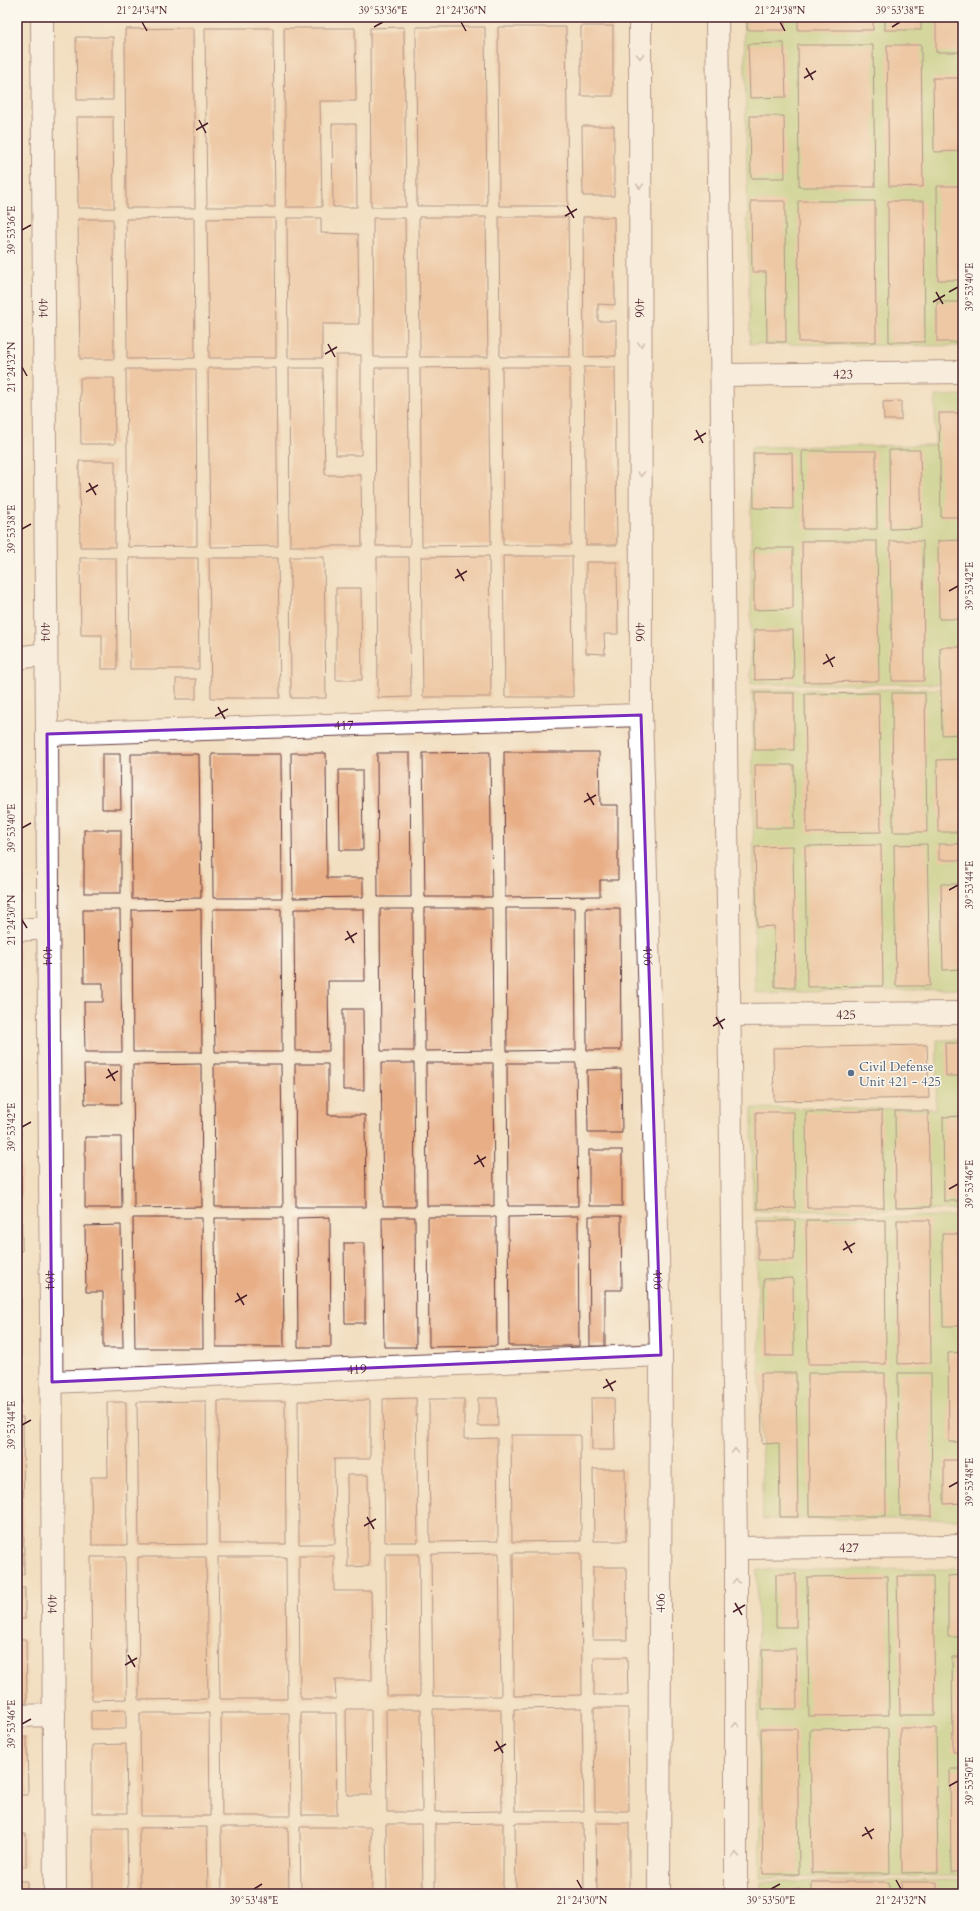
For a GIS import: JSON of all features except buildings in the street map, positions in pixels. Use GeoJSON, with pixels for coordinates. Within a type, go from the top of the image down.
{"type":"FeatureCollection","features":[{"type":"Feature","properties":{"kind":"street","name":"404"},"geometry":{"type":"LineString","coordinates":[[42,17],[56,1894]]}},
{"type":"Feature","properties":{"kind":"street","name":"406"},"geometry":{"type":"LineString","coordinates":[[640,17],[641,715],[661,1354],[658,1894]]}},
{"type":"Feature","properties":{"kind":"street"},"geometry":{"type":"LineString","coordinates":[[717,17],[723,375],[736,1548],[736,1894]]}},
{"type":"Feature","properties":{"kind":"street","name":"423"},"geometry":{"type":"LineString","coordinates":[[723,375],[963,372]]}},
{"type":"Feature","properties":{"kind":"street"},"geometry":{"type":"LineString","coordinates":[[17,658],[46,654]]}},
{"type":"Feature","properties":{"kind":"street","name":"417"},"geometry":{"type":"LineString","coordinates":[[47,734],[641,715]]}},
{"type":"Feature","properties":{"kind":"street"},"geometry":{"type":"LineString","coordinates":[[17,930],[48,928]]}},
{"type":"Feature","properties":{"kind":"street","name":"425"},"geometry":{"type":"LineString","coordinates":[[730,1015],[963,1013]]}},
{"type":"Feature","properties":{"kind":"street","name":"419"},"geometry":{"type":"LineString","coordinates":[[52,1382],[661,1354]]}},
{"type":"Feature","properties":{"kind":"street","name":"427"},"geometry":{"type":"LineString","coordinates":[[736,1548],[963,1546]]}},
{"type":"Feature","properties":{"kind":"street"},"geometry":{"type":"LineString","coordinates":[[17,1716],[54,1715]]}},
{"type":"Feature","properties":{"kind":"highlighted area"},"geometry":{"type":"Polygon","coordinates":[[[641,715],[661,1355],[52,1382],[47,734],[641,715]]]}},
{"type":"Feature","properties":{"kind":"green space"},"geometry":{"type":"Polygon","coordinates":[[[744,17],[963,17],[963,346],[750,344],[744,17]]]}},
{"type":"Feature","properties":{"kind":"green space"},"geometry":{"type":"Polygon","coordinates":[[[963,395],[963,684],[751,684],[751,447],[935,445],[935,396],[963,395]]]}},
{"type":"Feature","properties":{"kind":"green space"},"geometry":{"type":"Polygon","coordinates":[[[963,689],[963,989],[755,993],[752,690],[963,689]]]}},
{"type":"Feature","properties":{"kind":"green space"},"geometry":{"type":"Polygon","coordinates":[[[937,1040],[963,1040],[963,1210],[753,1211],[752,1108],[936,1109],[937,1040]]]}},
{"type":"Feature","properties":{"kind":"green space"},"geometry":{"type":"Polygon","coordinates":[[[963,1216],[963,1519],[763,1519],[756,1218],[963,1216]]]}},
{"type":"Feature","properties":{"kind":"green space"},"geometry":{"type":"Polygon","coordinates":[[[963,1569],[963,1876],[760,1878],[757,1570],[963,1569]]]}},
{"type":"Feature","properties":{"kind":"green space"},"geometry":{"type":"Polygon","coordinates":[[[963,1880],[963,1894],[761,1894],[761,1882],[963,1880]]]}},
{"type":"Feature","properties":{"kind":"place","name":"Civil Defense Unit 421 - 425"},"geometry":{"type":"Point","coordinates":[851,1073]}}]}
